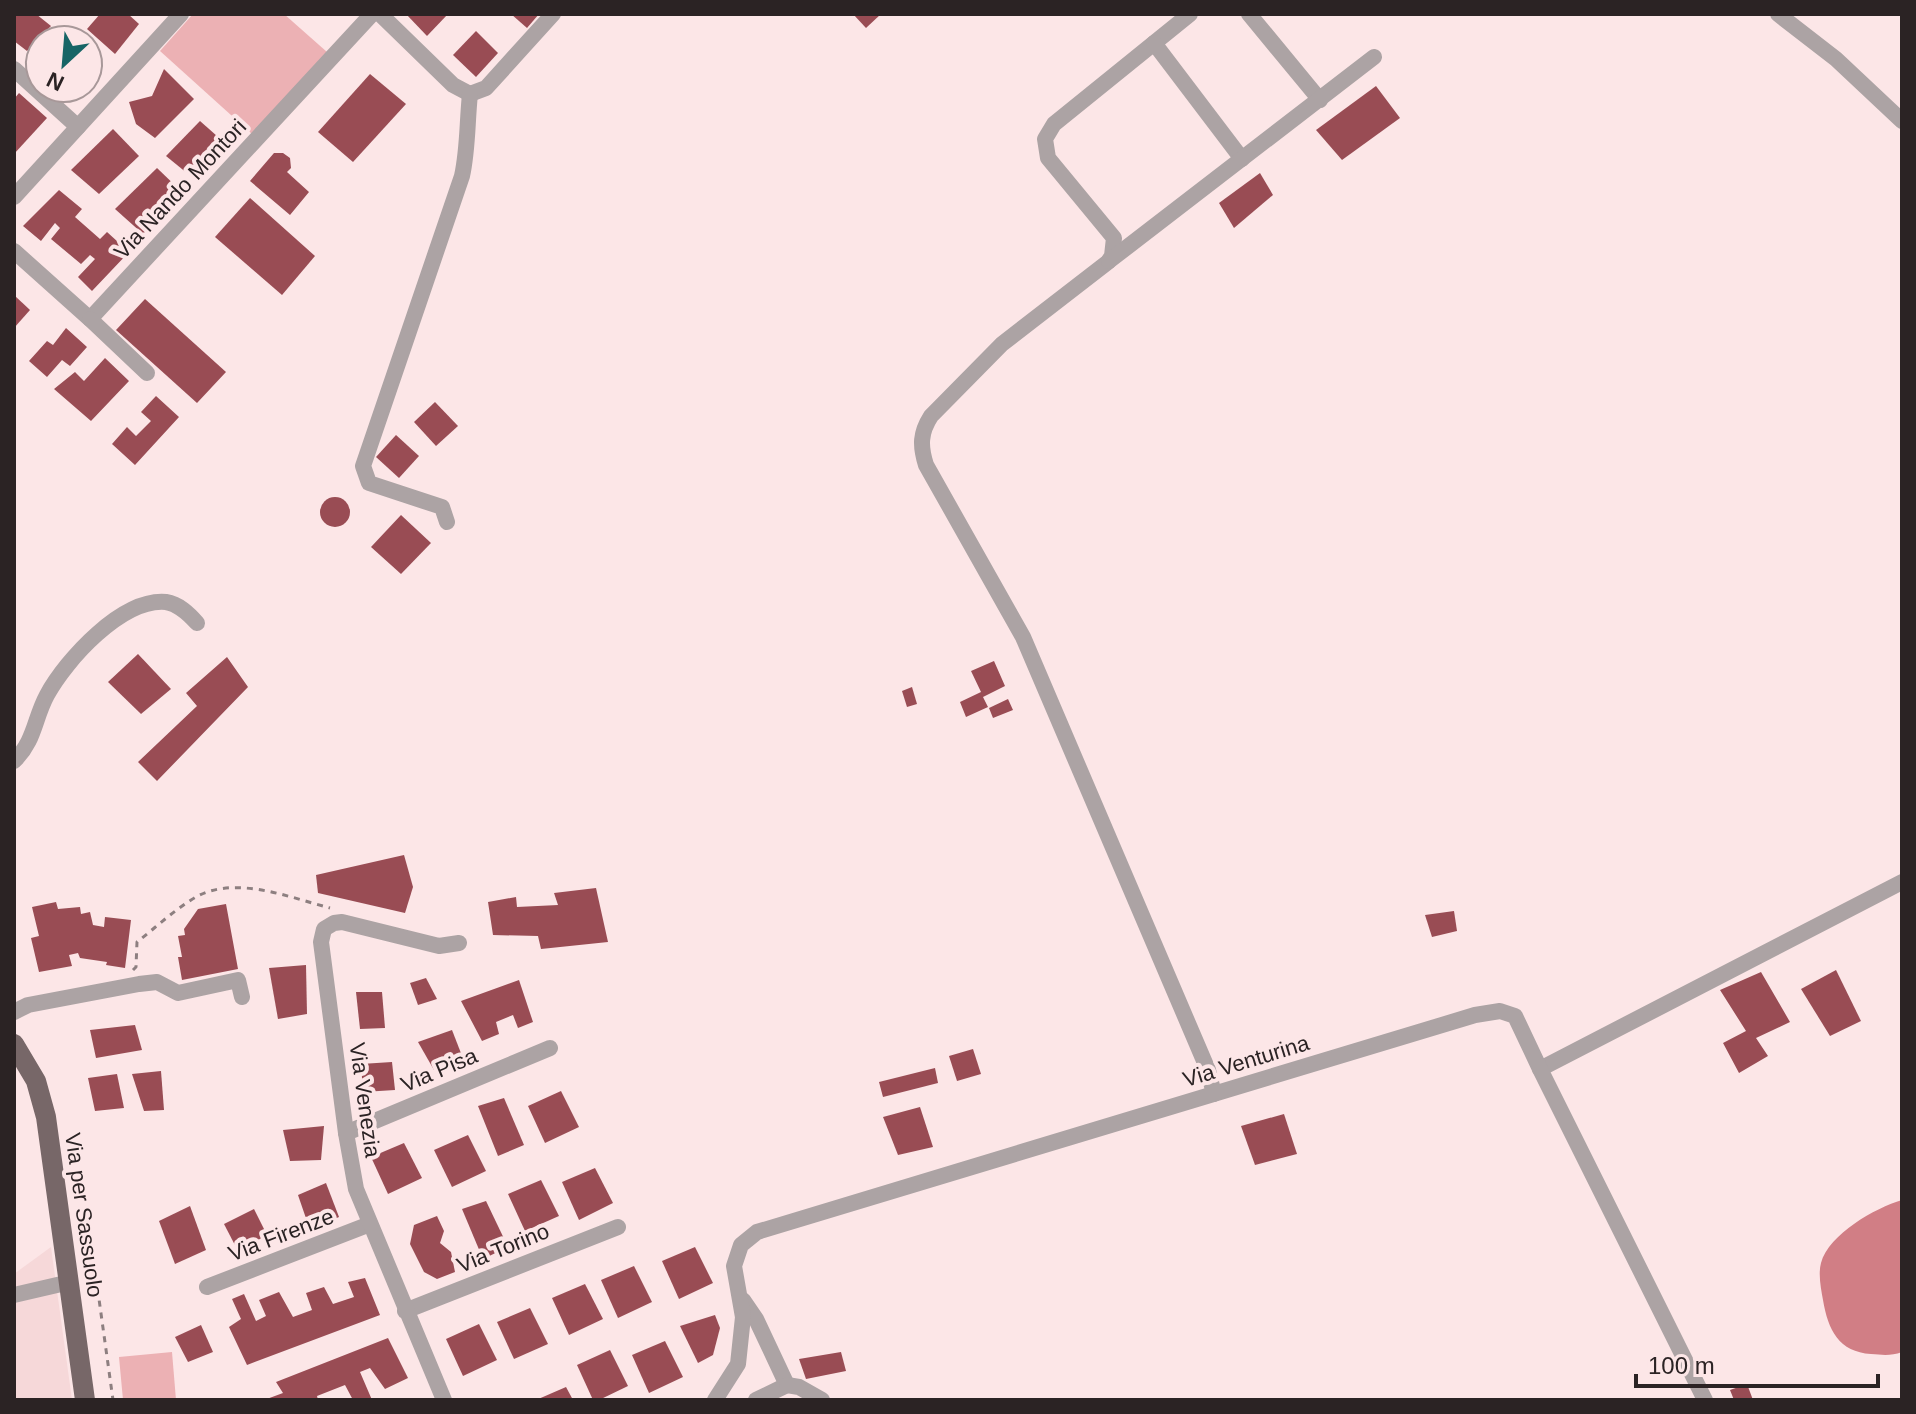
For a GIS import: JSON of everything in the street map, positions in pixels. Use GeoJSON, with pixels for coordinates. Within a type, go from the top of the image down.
{"type":"FeatureCollection","features":[{"type":"Feature","properties":{"kind":"main road","name":"Via per Sassuolo"},"geometry":{"type":"LineString","coordinates":[[14,1044],[36,1081],[46,1117],[85,1400]]}},
{"type":"Feature","properties":{"kind":"street","name":"Via Nando Montori"},"geometry":{"type":"LineString","coordinates":[[90,319],[372,14]]}},
{"type":"Feature","properties":{"kind":"street"},"geometry":{"type":"LineString","coordinates":[[380,14],[453,85],[470,94],[486,88],[553,14]]}},
{"type":"Feature","properties":{"kind":"street"},"geometry":{"type":"LineString","coordinates":[[1108,262],[1112,256],[1114,238],[1048,158],[1045,139],[1054,124],[1190,14]]}},
{"type":"Feature","properties":{"kind":"street"},"geometry":{"type":"LineString","coordinates":[[1249,14],[1320,100]]}},
{"type":"Feature","properties":{"kind":"street"},"geometry":{"type":"LineString","coordinates":[[1778,14],[1836,59],[1902,121]]}},
{"type":"Feature","properties":{"kind":"street"},"geometry":{"type":"LineString","coordinates":[[14,197],[170,18]]}},
{"type":"Feature","properties":{"kind":"street"},"geometry":{"type":"LineString","coordinates":[[1154,43],[1242,159]]}},
{"type":"Feature","properties":{"kind":"street"},"geometry":{"type":"LineString","coordinates":[[1214,1094],[1202,1055],[1023,637],[926,465],[921,445],[924,427],[931,416],[1018,330],[1374,57]]}},
{"type":"Feature","properties":{"kind":"street"},"geometry":{"type":"LineString","coordinates":[[14,69],[78,127]]}},
{"type":"Feature","properties":{"kind":"street"},"geometry":{"type":"LineString","coordinates":[[447,522],[442,507],[435,503],[379,489],[369,483],[363,466],[462,176],[469,139],[467,119],[470,94]]}},
{"type":"Feature","properties":{"kind":"street"},"geometry":{"type":"LineString","coordinates":[[14,251],[147,373]]}},
{"type":"Feature","properties":{"kind":"street"},"geometry":{"type":"LineString","coordinates":[[14,761],[31,740],[47,695],[67,664],[98,634],[127,613],[155,603],[176,605],[197,623]]}},
{"type":"Feature","properties":{"kind":"street"},"geometry":{"type":"LineString","coordinates":[[1540,1069],[1902,882]]}},
{"type":"Feature","properties":{"kind":"street","name":"Via Venezia"},"geometry":{"type":"LineString","coordinates":[[443,1400],[356,1189],[321,942],[324,929],[342,922],[439,946],[459,943]]}},
{"type":"Feature","properties":{"kind":"street"},"geometry":{"type":"LineString","coordinates":[[14,1012],[28,1005],[157,982],[178,993],[238,980],[242,997]]}},
{"type":"Feature","properties":{"kind":"street","name":"Via Venturina"},"geometry":{"type":"LineString","coordinates":[[715,1400],[738,1364],[743,1317],[734,1266],[741,1245],[757,1232],[1475,1015],[1500,1011],[1515,1016],[1705,1400]]}},
{"type":"Feature","properties":{"kind":"street","name":"Via Pisa"},"geometry":{"type":"LineString","coordinates":[[346,1133],[550,1048]]}},
{"type":"Feature","properties":{"kind":"street","name":"Via Firenze"},"geometry":{"type":"LineString","coordinates":[[207,1287],[370,1224]]}},
{"type":"Feature","properties":{"kind":"street","name":"Via Torino"},"geometry":{"type":"LineString","coordinates":[[405,1311],[618,1227]]}},
{"type":"Feature","properties":{"kind":"street"},"geometry":{"type":"LineString","coordinates":[[14,1295],[70,1282]]}},
{"type":"Feature","properties":{"kind":"street"},"geometry":{"type":"LineString","coordinates":[[740,1296],[756,1319],[787,1385]]}},
{"type":"Feature","properties":{"kind":"street"},"geometry":{"type":"LineString","coordinates":[[756,1400],[787,1385],[799,1387],[822,1400]]}},
{"type":"Feature","properties":{"kind":"path"},"geometry":{"type":"LineString","coordinates":[[129,975],[136,967],[137,942],[193,898],[223,888],[244,887],[334,909]]}},
{"type":"Feature","properties":{"kind":"shaded area"},"geometry":{"type":"Polygon","coordinates":[[[193,14],[284,14],[327,52],[252,134],[160,51],[193,14]]]}},
{"type":"Feature","properties":{"kind":"shaded area"},"geometry":{"type":"Polygon","coordinates":[[[1902,1200],[1902,1352],[1887,1355],[1860,1352],[1843,1344],[1828,1321],[1821,1291],[1821,1263],[1843,1232],[1879,1209],[1902,1200]]]}},
{"type":"Feature","properties":{"kind":"shaded area"},"geometry":{"type":"Polygon","coordinates":[[[51,1247],[72,1400],[14,1400],[14,1274],[51,1247]]]}},
{"type":"Feature","properties":{"kind":"shaded area"},"geometry":{"type":"Polygon","coordinates":[[[172,1352],[176,1400],[123,1400],[119,1357],[172,1352]]]}},
{"type":"Feature","properties":{"kind":"building"},"geometry":{"type":"Polygon","coordinates":[[[14,14],[36,14],[48,24],[24,24],[24,49],[14,41],[14,14]]]}},
{"type":"Feature","properties":{"kind":"building"},"geometry":{"type":"Polygon","coordinates":[[[100,14],[128,14],[139,24],[115,54],[104,44],[104,24],[91,24],[100,14]]]}},
{"type":"Feature","properties":{"kind":"building"},"geometry":{"type":"Polygon","coordinates":[[[406,14],[448,14],[427,36],[406,14]]]}},
{"type":"Feature","properties":{"kind":"building"},"geometry":{"type":"Polygon","coordinates":[[[511,14],[539,14],[527,28],[511,14]]]}},
{"type":"Feature","properties":{"kind":"building"},"geometry":{"type":"Polygon","coordinates":[[[853,14],[881,14],[866,28],[853,14]]]}},
{"type":"Feature","properties":{"kind":"building"},"geometry":{"type":"Polygon","coordinates":[[[476,31],[498,53],[476,77],[453,55],[476,31]]]}},
{"type":"Feature","properties":{"kind":"building"},"geometry":{"type":"Polygon","coordinates":[[[164,69],[194,99],[155,138],[136,124],[129,102],[152,96],[164,69]]]}},
{"type":"Feature","properties":{"kind":"building"},"geometry":{"type":"Polygon","coordinates":[[[370,74],[406,104],[353,162],[318,132],[370,74]]]}},
{"type":"Feature","properties":{"kind":"building"},"geometry":{"type":"Polygon","coordinates":[[[1376,86],[1400,118],[1342,160],[1316,130],[1376,86]]]}},
{"type":"Feature","properties":{"kind":"building"},"geometry":{"type":"Polygon","coordinates":[[[19,93],[24,97],[24,104],[31,104],[47,118],[14,154],[14,99],[19,93]]]}},
{"type":"Feature","properties":{"kind":"building"},"geometry":{"type":"Polygon","coordinates":[[[200,121],[226,144],[193,178],[166,156],[200,121]]]}},
{"type":"Feature","properties":{"kind":"building"},"geometry":{"type":"Polygon","coordinates":[[[113,129],[139,156],[99,194],[71,170],[113,129]]]}},
{"type":"Feature","properties":{"kind":"building"},"geometry":{"type":"Polygon","coordinates":[[[274,153],[283,153],[290,158],[291,168],[287,172],[309,192],[290,215],[250,181],[274,153]]]}},
{"type":"Feature","properties":{"kind":"building"},"geometry":{"type":"Polygon","coordinates":[[[157,168],[183,193],[143,234],[115,209],[157,168]]]}},
{"type":"Feature","properties":{"kind":"building"},"geometry":{"type":"Polygon","coordinates":[[[1260,173],[1273,195],[1234,228],[1219,203],[1260,173]]]}},
{"type":"Feature","properties":{"kind":"building"},"geometry":{"type":"Polygon","coordinates":[[[59,190],[82,209],[75,217],[100,239],[107,232],[129,252],[92,291],[78,277],[95,259],[90,255],[81,264],[51,239],[60,228],[55,223],[41,241],[23,226],[59,190]]]}},
{"type":"Feature","properties":{"kind":"building"},"geometry":{"type":"Polygon","coordinates":[[[250,198],[315,256],[282,295],[215,237],[250,198]]]}},
{"type":"Feature","properties":{"kind":"building"},"geometry":{"type":"Polygon","coordinates":[[[14,295],[30,310],[14,328],[14,295]]]}},
{"type":"Feature","properties":{"kind":"building"},"geometry":{"type":"Polygon","coordinates":[[[145,299],[226,372],[197,403],[116,330],[145,299]]]}},
{"type":"Feature","properties":{"kind":"building"},"geometry":{"type":"Polygon","coordinates":[[[66,328],[87,347],[70,366],[62,360],[47,377],[29,361],[47,341],[53,345],[66,328]]]}},
{"type":"Feature","properties":{"kind":"building"},"geometry":{"type":"Polygon","coordinates":[[[105,358],[129,381],[91,421],[54,389],[75,372],[84,381],[105,358]]]}},
{"type":"Feature","properties":{"kind":"building"},"geometry":{"type":"Polygon","coordinates":[[[156,396],[179,417],[135,465],[112,444],[127,427],[136,436],[151,421],[141,412],[156,396]]]}},
{"type":"Feature","properties":{"kind":"building"},"geometry":{"type":"Polygon","coordinates":[[[435,402],[458,426],[436,446],[414,422],[435,402]]]}},
{"type":"Feature","properties":{"kind":"building"},"geometry":{"type":"Polygon","coordinates":[[[396,435],[419,456],[399,478],[376,457],[396,435]]]}},
{"type":"Feature","properties":{"kind":"building"},"geometry":{"type":"Polygon","coordinates":[[[335,497],[341,498],[349,506],[349,518],[341,526],[335,527],[329,526],[321,518],[320,512],[321,506],[329,498],[335,497]]]}},
{"type":"Feature","properties":{"kind":"building"},"geometry":{"type":"Polygon","coordinates":[[[401,515],[431,543],[401,574],[371,547],[401,515]]]}},
{"type":"Feature","properties":{"kind":"building"},"geometry":{"type":"Polygon","coordinates":[[[138,654],[171,689],[141,714],[108,682],[138,654]]]}},
{"type":"Feature","properties":{"kind":"building"},"geometry":{"type":"Polygon","coordinates":[[[227,657],[248,687],[157,781],[138,762],[197,706],[186,693],[227,657]]]}},
{"type":"Feature","properties":{"kind":"building"},"geometry":{"type":"Polygon","coordinates":[[[994,661],[1005,686],[983,697],[988,707],[966,717],[960,702],[981,692],[971,671],[994,661]]]}},
{"type":"Feature","properties":{"kind":"building"},"geometry":{"type":"Polygon","coordinates":[[[912,687],[917,704],[907,707],[902,691],[912,687]]]}},
{"type":"Feature","properties":{"kind":"building"},"geometry":{"type":"Polygon","coordinates":[[[1008,699],[1013,710],[993,718],[989,708],[1008,699]]]}},
{"type":"Feature","properties":{"kind":"building"},"geometry":{"type":"Polygon","coordinates":[[[404,855],[413,887],[405,913],[318,893],[316,875],[404,855]]]}},
{"type":"Feature","properties":{"kind":"building"},"geometry":{"type":"Polygon","coordinates":[[[596,888],[608,942],[541,949],[538,936],[493,935],[488,902],[516,897],[517,907],[558,905],[554,893],[596,888]]]}},
{"type":"Feature","properties":{"kind":"building"},"geometry":{"type":"Polygon","coordinates":[[[56,902],[58,909],[80,907],[81,914],[90,912],[93,925],[104,927],[105,917],[131,920],[125,968],[80,958],[78,953],[69,955],[72,966],[39,972],[31,938],[39,936],[32,907],[56,902]]]}},
{"type":"Feature","properties":{"kind":"building"},"geometry":{"type":"Polygon","coordinates":[[[226,904],[238,969],[182,980],[178,936],[185,935],[184,929],[198,909],[226,904]]]}},
{"type":"Feature","properties":{"kind":"building"},"geometry":{"type":"Polygon","coordinates":[[[1454,911],[1457,931],[1432,937],[1425,915],[1454,911]]]}},
{"type":"Feature","properties":{"kind":"building"},"geometry":{"type":"Polygon","coordinates":[[[306,965],[307,1014],[278,1019],[269,968],[306,965]]]}},
{"type":"Feature","properties":{"kind":"building"},"geometry":{"type":"Polygon","coordinates":[[[1836,970],[1861,1021],[1830,1036],[1801,989],[1836,970]]]}},
{"type":"Feature","properties":{"kind":"building"},"geometry":{"type":"Polygon","coordinates":[[[1761,972],[1790,1022],[1756,1038],[1768,1056],[1739,1073],[1723,1043],[1746,1031],[1720,990],[1761,972]]]}},
{"type":"Feature","properties":{"kind":"building"},"geometry":{"type":"Polygon","coordinates":[[[426,978],[437,999],[418,1005],[410,983],[426,978]]]}},
{"type":"Feature","properties":{"kind":"building"},"geometry":{"type":"Polygon","coordinates":[[[519,980],[533,1022],[518,1028],[513,1015],[496,1022],[499,1034],[482,1041],[461,1001],[519,980]]]}},
{"type":"Feature","properties":{"kind":"building"},"geometry":{"type":"Polygon","coordinates":[[[356,992],[382,992],[385,1028],[360,1029],[356,992]]]}},
{"type":"Feature","properties":{"kind":"building"},"geometry":{"type":"Polygon","coordinates":[[[135,1025],[142,1050],[96,1058],[90,1030],[135,1025]]]}},
{"type":"Feature","properties":{"kind":"building"},"geometry":{"type":"Polygon","coordinates":[[[452,1030],[464,1061],[434,1070],[418,1042],[452,1030]]]}},
{"type":"Feature","properties":{"kind":"building"},"geometry":{"type":"Polygon","coordinates":[[[973,1049],[981,1074],[957,1081],[949,1056],[973,1049]]]}},
{"type":"Feature","properties":{"kind":"building"},"geometry":{"type":"Polygon","coordinates":[[[392,1062],[395,1090],[363,1092],[361,1064],[392,1062]]]}},
{"type":"Feature","properties":{"kind":"building"},"geometry":{"type":"Polygon","coordinates":[[[935,1068],[938,1083],[883,1097],[879,1082],[935,1068]]]}},
{"type":"Feature","properties":{"kind":"building"},"geometry":{"type":"Polygon","coordinates":[[[161,1071],[164,1110],[144,1111],[132,1074],[161,1071]]]}},
{"type":"Feature","properties":{"kind":"building"},"geometry":{"type":"Polygon","coordinates":[[[117,1074],[124,1108],[95,1111],[88,1078],[117,1074]]]}},
{"type":"Feature","properties":{"kind":"building"},"geometry":{"type":"Polygon","coordinates":[[[561,1091],[579,1127],[545,1143],[528,1106],[561,1091]]]}},
{"type":"Feature","properties":{"kind":"building"},"geometry":{"type":"Polygon","coordinates":[[[504,1098],[524,1145],[498,1156],[478,1106],[504,1098]]]}},
{"type":"Feature","properties":{"kind":"building"},"geometry":{"type":"Polygon","coordinates":[[[920,1107],[933,1147],[898,1155],[883,1117],[920,1107]]]}},
{"type":"Feature","properties":{"kind":"building"},"geometry":{"type":"Polygon","coordinates":[[[1284,1114],[1297,1154],[1255,1165],[1241,1126],[1284,1114]]]}},
{"type":"Feature","properties":{"kind":"building"},"geometry":{"type":"Polygon","coordinates":[[[324,1126],[321,1160],[290,1161],[283,1130],[324,1126]]]}},
{"type":"Feature","properties":{"kind":"building"},"geometry":{"type":"Polygon","coordinates":[[[468,1135],[486,1171],[452,1187],[434,1150],[468,1135]]]}},
{"type":"Feature","properties":{"kind":"building"},"geometry":{"type":"Polygon","coordinates":[[[404,1143],[422,1178],[388,1194],[371,1157],[404,1143]]]}},
{"type":"Feature","properties":{"kind":"building"},"geometry":{"type":"Polygon","coordinates":[[[595,1168],[613,1203],[579,1220],[562,1182],[595,1168]]]}},
{"type":"Feature","properties":{"kind":"building"},"geometry":{"type":"Polygon","coordinates":[[[541,1180],[559,1216],[525,1231],[508,1194],[541,1180]]]}},
{"type":"Feature","properties":{"kind":"building"},"geometry":{"type":"Polygon","coordinates":[[[326,1183],[339,1217],[310,1230],[298,1195],[326,1183]]]}},
{"type":"Feature","properties":{"kind":"building"},"geometry":{"type":"Polygon","coordinates":[[[486,1201],[508,1247],[483,1259],[462,1209],[486,1201]]]}},
{"type":"Feature","properties":{"kind":"building"},"geometry":{"type":"Polygon","coordinates":[[[190,1206],[206,1250],[175,1264],[159,1221],[190,1206]]]}},
{"type":"Feature","properties":{"kind":"building"},"geometry":{"type":"Polygon","coordinates":[[[254,1209],[267,1235],[238,1251],[224,1224],[254,1209]]]}},
{"type":"Feature","properties":{"kind":"building"},"geometry":{"type":"Polygon","coordinates":[[[437,1216],[444,1231],[440,1243],[451,1252],[455,1272],[437,1279],[424,1272],[410,1244],[414,1225],[437,1216]]]}},
{"type":"Feature","properties":{"kind":"building"},"geometry":{"type":"Polygon","coordinates":[[[695,1247],[713,1283],[679,1299],[662,1261],[695,1247]]]}},
{"type":"Feature","properties":{"kind":"building"},"geometry":{"type":"Polygon","coordinates":[[[634,1266],[652,1302],[618,1318],[601,1280],[634,1266]]]}},
{"type":"Feature","properties":{"kind":"building"},"geometry":{"type":"Polygon","coordinates":[[[365,1278],[380,1315],[247,1365],[229,1327],[241,1319],[232,1299],[244,1294],[256,1321],[266,1316],[259,1300],[279,1292],[293,1317],[312,1310],[306,1293],[324,1287],[333,1304],[354,1297],[348,1282],[365,1278]]]}},
{"type":"Feature","properties":{"kind":"building"},"geometry":{"type":"Polygon","coordinates":[[[585,1284],[603,1319],[569,1335],[552,1298],[585,1284]]]}},
{"type":"Feature","properties":{"kind":"building"},"geometry":{"type":"Polygon","coordinates":[[[530,1308],[548,1344],[514,1359],[497,1322],[530,1308]]]}},
{"type":"Feature","properties":{"kind":"building"},"geometry":{"type":"Polygon","coordinates":[[[715,1315],[720,1328],[713,1355],[698,1363],[680,1326],[715,1315]]]}},
{"type":"Feature","properties":{"kind":"building"},"geometry":{"type":"Polygon","coordinates":[[[479,1324],[497,1360],[463,1376],[446,1339],[479,1324]]]}},
{"type":"Feature","properties":{"kind":"building"},"geometry":{"type":"Polygon","coordinates":[[[201,1325],[213,1352],[188,1362],[175,1337],[201,1325]]]}},
{"type":"Feature","properties":{"kind":"building"},"geometry":{"type":"Polygon","coordinates":[[[388,1338],[408,1378],[385,1389],[370,1368],[360,1372],[372,1400],[353,1400],[345,1385],[317,1396],[318,1400],[264,1400],[283,1393],[276,1382],[388,1338]]]}},
{"type":"Feature","properties":{"kind":"building"},"geometry":{"type":"Polygon","coordinates":[[[665,1341],[683,1377],[649,1393],[632,1355],[665,1341]]]}},
{"type":"Feature","properties":{"kind":"building"},"geometry":{"type":"Polygon","coordinates":[[[610,1350],[628,1386],[593,1400],[577,1365],[610,1350]]]}},
{"type":"Feature","properties":{"kind":"building"},"geometry":{"type":"Polygon","coordinates":[[[841,1352],[846,1371],[806,1379],[799,1359],[841,1352]]]}},
{"type":"Feature","properties":{"kind":"building"},"geometry":{"type":"Polygon","coordinates":[[[1747,1384],[1753,1400],[1734,1400],[1730,1390],[1747,1384]]]}},
{"type":"Feature","properties":{"kind":"building"},"geometry":{"type":"Polygon","coordinates":[[[566,1387],[573,1400],[536,1400],[566,1387]]]}}]}
